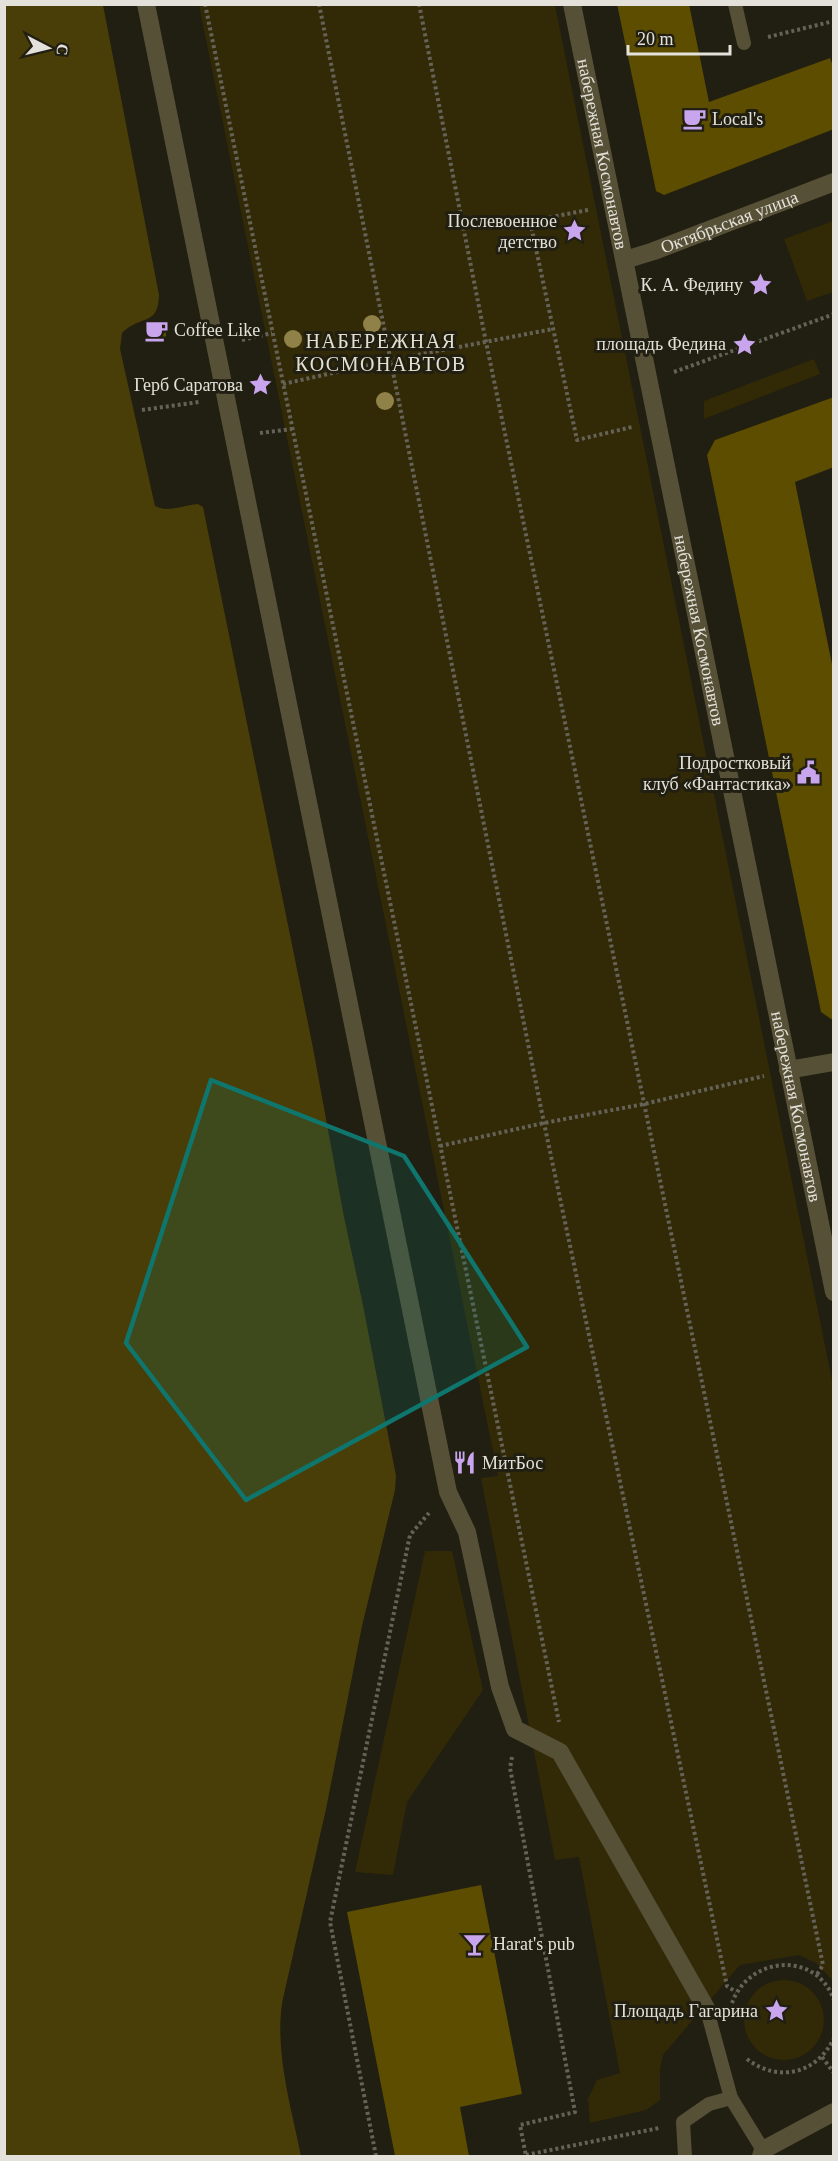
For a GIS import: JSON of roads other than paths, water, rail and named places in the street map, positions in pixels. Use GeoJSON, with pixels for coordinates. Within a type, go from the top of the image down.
{"type":"FeatureCollection","features":[{"type":"Feature","properties":{"kind":"street"},"geometry":{"type":"LineString","coordinates":[[146,4],[448,1492],[467,1532],[500,1687],[515,1729],[560,1752],[707,2010]]}},
{"type":"Feature","properties":{"kind":"street","name":"набережная Космонавтов"},"geometry":{"type":"LineString","coordinates":[[572,4],[834,1292]]}},
{"type":"Feature","properties":{"kind":"street","name":"Октябрьская улица"},"geometry":{"type":"LineString","coordinates":[[625,260],[834,182]]}},
{"type":"Feature","properties":{"kind":"street"},"geometry":{"type":"LineString","coordinates":[[788,1070],[834,1062]]}},
{"type":"Feature","properties":{"kind":"street"},"geometry":{"type":"LineString","coordinates":[[762,2153],[834,2112]]}},
{"type":"Feature","properties":{"kind":"lane"},"geometry":{"type":"LineString","coordinates":[[735,4],[744,43]]}},
{"type":"Feature","properties":{"kind":"lane"},"geometry":{"type":"LineString","coordinates":[[707,2010],[731,2098],[762,2153]]}},
{"type":"Feature","properties":{"kind":"lane"},"geometry":{"type":"LineString","coordinates":[[685,2157],[683,2122],[709,2104],[731,2098]]}},
{"type":"Feature","properties":{"kind":"place","name":"Local's"},"geometry":{"type":"Point","coordinates":[694,119]}},
{"type":"Feature","properties":{"kind":"place","name":"Послевоенное детство"},"geometry":{"type":"Point","coordinates":[575,231]}},
{"type":"Feature","properties":{"kind":"place","name":"К. А. Федину"},"geometry":{"type":"Point","coordinates":[761,285]}},
{"type":"Feature","properties":{"kind":"place","name":"Coffee Like"},"geometry":{"type":"Point","coordinates":[156,330]}},
{"type":"Feature","properties":{"kind":"place","name":"площадь Федина"},"geometry":{"type":"Point","coordinates":[744,344]}},
{"type":"Feature","properties":{"kind":"place","name":"Герб Саратова"},"geometry":{"type":"Point","coordinates":[261,385]}},
{"type":"Feature","properties":{"kind":"place","name":"Подростковый клуб «Фантастика»"},"geometry":{"type":"Point","coordinates":[809,773]}},
{"type":"Feature","properties":{"kind":"place","name":"МитБос"},"geometry":{"type":"Point","coordinates":[464,1463]}},
{"type":"Feature","properties":{"kind":"place","name":"Harat's pub"},"geometry":{"type":"Point","coordinates":[475,1944]}},
{"type":"Feature","properties":{"kind":"place","name":"Площадь Гагарина"},"geometry":{"type":"Point","coordinates":[776,2011]}},
{"type":"Feature","properties":{"kind":"district","name":"НАБЕРЕЖНАЯ КОСМОНАВТОВ"},"geometry":{"type":"Point","coordinates":[381,352]}}]}
